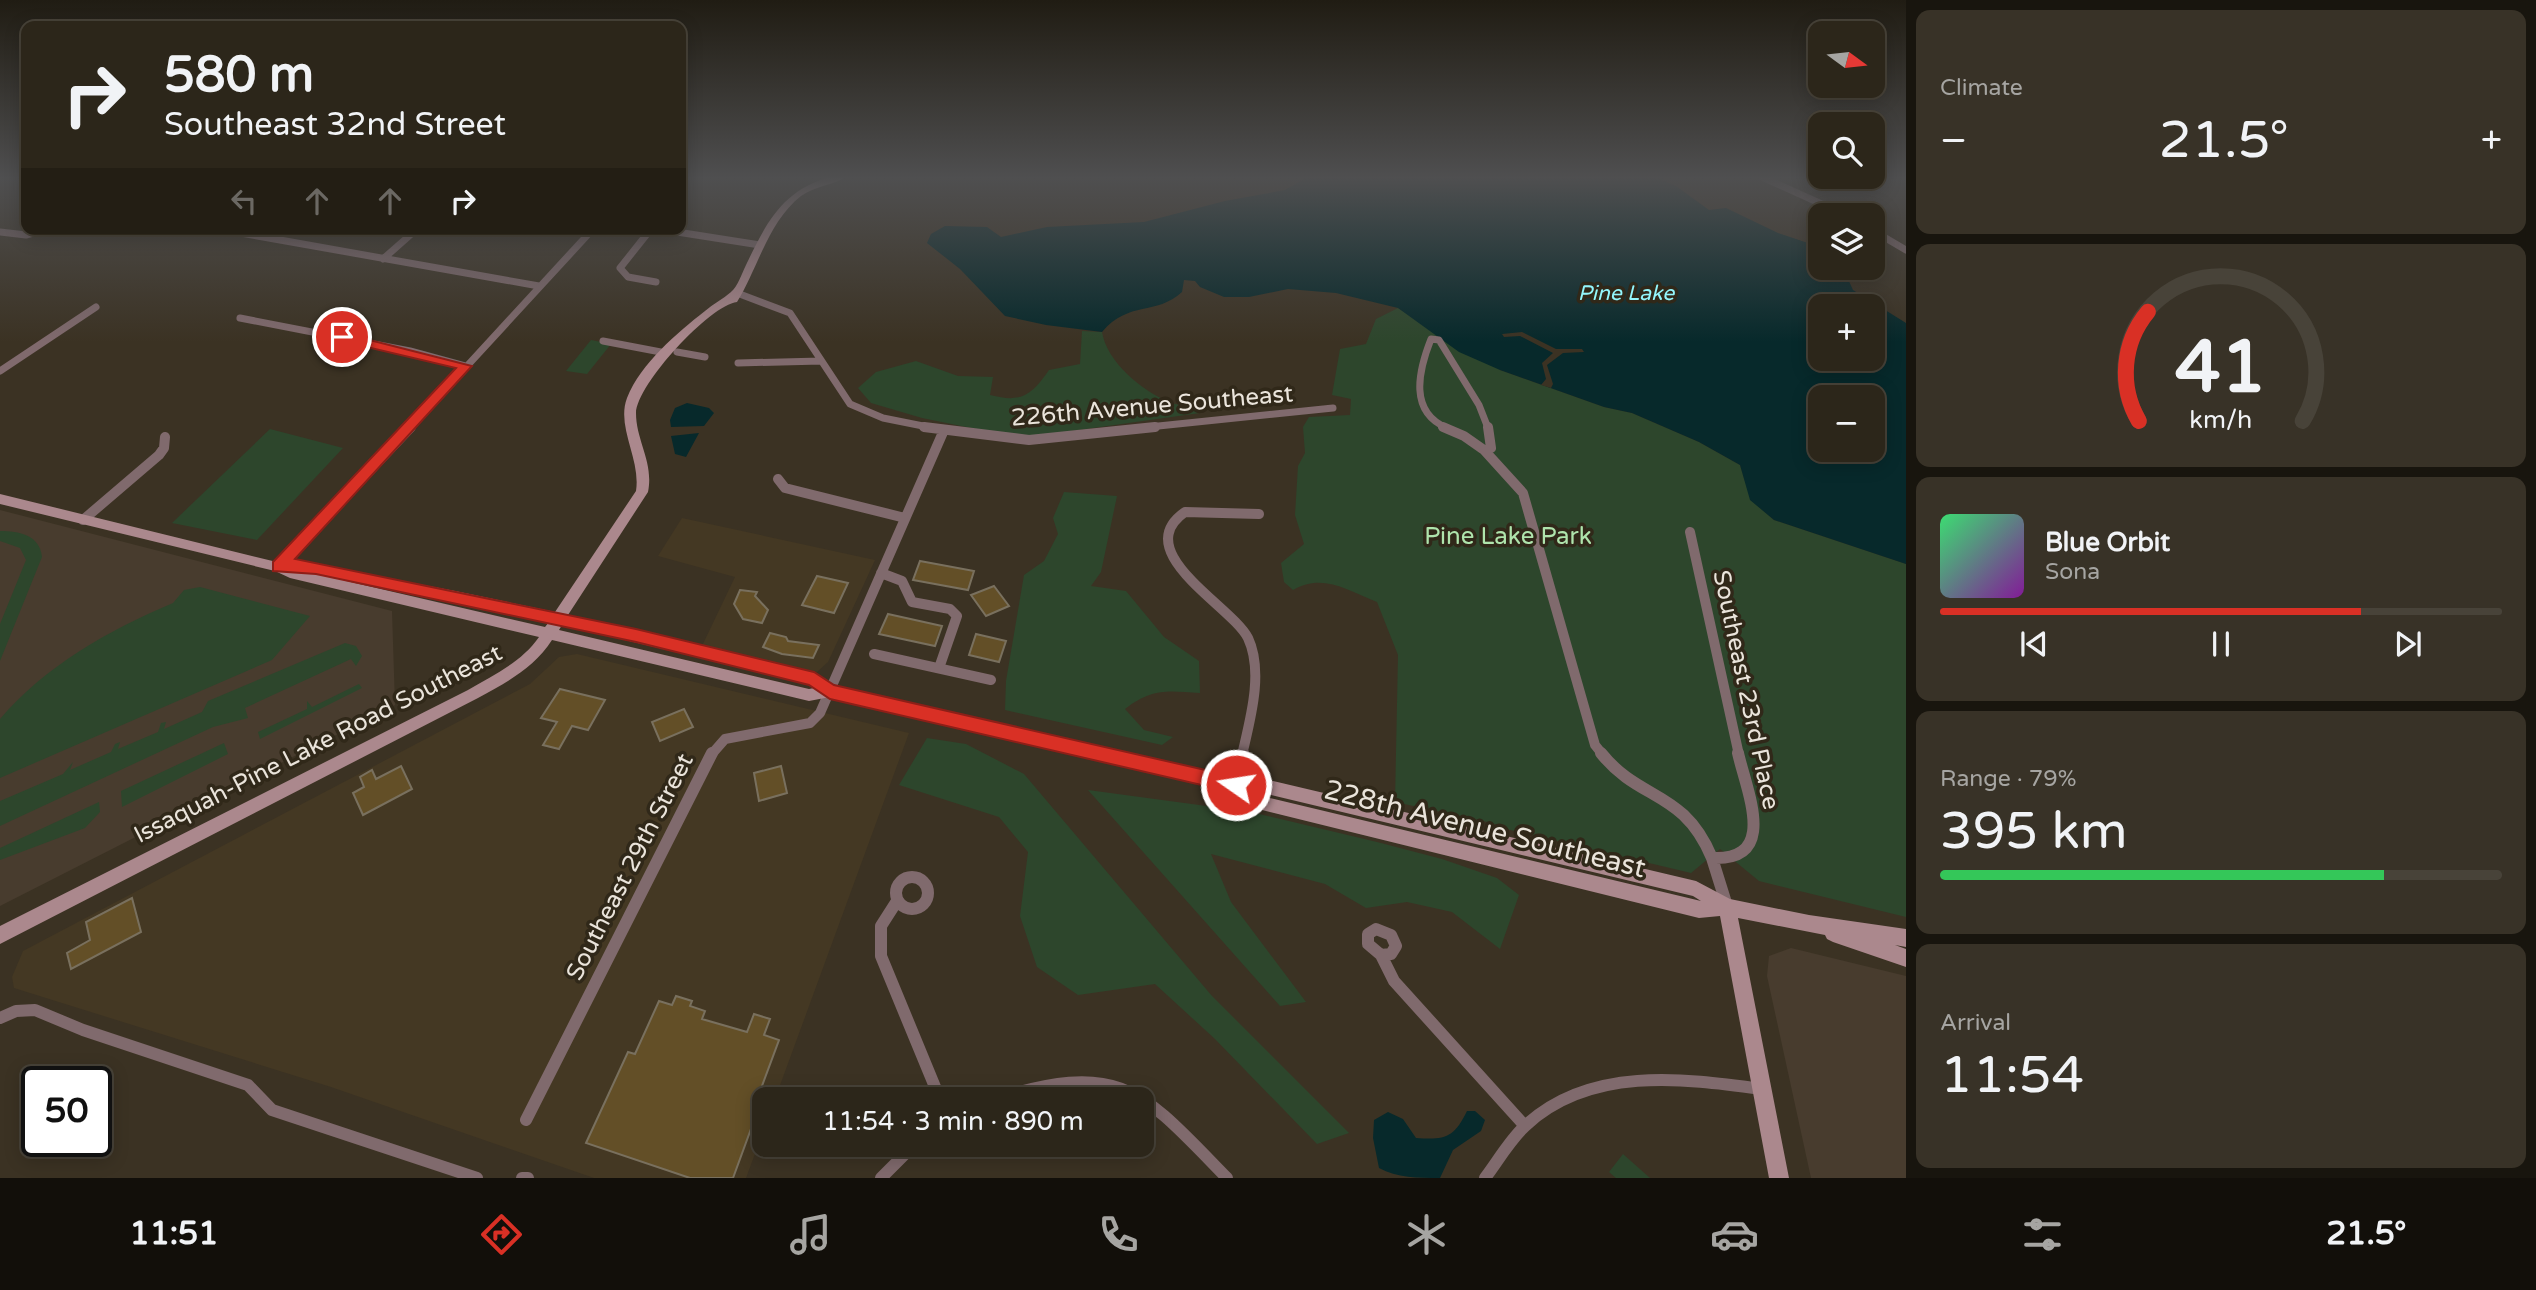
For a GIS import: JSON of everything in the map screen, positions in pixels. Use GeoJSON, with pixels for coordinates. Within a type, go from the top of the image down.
{"type":"FeatureCollection","features":[{"type":"Feature","properties":{"kind":"main road","name":"Issaquah-Pine Lake Road Southeast"},"geometry":{"type":"LineString","coordinates":[[0,934],[502,678],[531,657],[642,492],[645,471],[634,427],[647,393],[672,352],[727,307],[768,232]]}},
{"type":"Feature","properties":{"kind":"main road","name":"228th Avenue Southeast"},"geometry":{"type":"LineString","coordinates":[[0,499],[279,567],[290,573],[809,695],[830,691],[1236,785],[1260,785],[1699,910],[1727,907],[1809,924],[1906,938]]}},
{"type":"Feature","properties":{"kind":"main road","name":"228th Avenue Southeast"},"geometry":{"type":"LineString","coordinates":[[279,567],[296,565],[316,568],[559,619],[814,679],[830,691]]}},
{"type":"Feature","properties":{"kind":"main road"},"geometry":{"type":"LineString","coordinates":[[1727,907],[1779,1178]]}},
{"type":"Feature","properties":{"kind":"main road","name":"228th Avenue Southeast"},"geometry":{"type":"LineString","coordinates":[[1809,924],[1906,958]]}},
{"type":"Feature","properties":{"kind":"street"},"geometry":{"type":"LineString","coordinates":[[0,232],[21,233]]}},
{"type":"Feature","properties":{"kind":"street"},"geometry":{"type":"LineString","coordinates":[[686,233],[760,245]]}},
{"type":"Feature","properties":{"kind":"street"},"geometry":{"type":"LineString","coordinates":[[251,235],[540,286]]}},
{"type":"Feature","properties":{"kind":"street"},"geometry":{"type":"LineString","coordinates":[[383,259],[410,235]]}},
{"type":"Feature","properties":{"kind":"street"},"geometry":{"type":"LineString","coordinates":[[279,567],[465,366],[526,305],[587,235]]}},
{"type":"Feature","properties":{"kind":"street"},"geometry":{"type":"LineString","coordinates":[[646,235],[620,268],[628,277],[656,282]]}},
{"type":"Feature","properties":{"kind":"street"},"geometry":{"type":"LineString","coordinates":[[1885,238],[1906,250]]}},
{"type":"Feature","properties":{"kind":"street"},"geometry":{"type":"LineString","coordinates":[[737,293],[777,304],[795,317],[821,361],[794,365],[756,359],[738,363]]}},
{"type":"Feature","properties":{"kind":"street"},"geometry":{"type":"LineString","coordinates":[[0,372],[96,307]]}},
{"type":"Feature","properties":{"kind":"street"},"geometry":{"type":"LineString","coordinates":[[240,318],[410,351],[465,366]]}},
{"type":"Feature","properties":{"kind":"street"},"geometry":{"type":"LineString","coordinates":[[1483,450],[1491,448],[1491,436],[1479,406],[1470,388],[1449,362],[1439,340],[1431,339],[1421,387],[1425,415],[1437,424],[1469,438],[1515,481],[1523,493],[1572,673],[1595,745],[1617,774],[1668,800],[1690,817],[1703,833],[1727,907]]}},
{"type":"Feature","properties":{"kind":"street"},"geometry":{"type":"LineString","coordinates":[[603,341],[705,357]]}},
{"type":"Feature","properties":{"kind":"street","name":"226th Avenue Southeast"},"geometry":{"type":"LineString","coordinates":[[821,361],[852,406],[872,414],[993,438],[1029,440],[1333,408]]}},
{"type":"Feature","properties":{"kind":"street","name":"Southeast 29th Street"},"geometry":{"type":"LineString","coordinates":[[526,1120],[713,750],[725,739],[810,723],[820,713],[944,430]]}},
{"type":"Feature","properties":{"kind":"street"},"geometry":{"type":"LineString","coordinates":[[83,520],[159,455],[166,442],[164,437]]}},
{"type":"Feature","properties":{"kind":"street"},"geometry":{"type":"LineString","coordinates":[[778,479],[785,488],[905,519]]}},
{"type":"Feature","properties":{"kind":"street"},"geometry":{"type":"LineString","coordinates":[[1236,785],[1255,676],[1254,655],[1239,624],[1174,560],[1171,529],[1177,516],[1185,512],[1259,514]]}},
{"type":"Feature","properties":{"kind":"street","name":"Southeast 23rd Place"},"geometry":{"type":"LineString","coordinates":[[1690,532],[1755,829],[1752,845],[1737,858],[1712,858]]}},
{"type":"Feature","properties":{"kind":"street"},"geometry":{"type":"LineString","coordinates":[[881,573],[902,581],[912,602],[950,609],[957,616],[939,668]]}},
{"type":"Feature","properties":{"kind":"street"},"geometry":{"type":"LineString","coordinates":[[874,654],[990,680]]}},
{"type":"Feature","properties":{"kind":"street"},"geometry":{"type":"LineString","coordinates":[[897,901],[881,926],[881,956],[935,1087]]}},
{"type":"Feature","properties":{"kind":"street"},"geometry":{"type":"LineString","coordinates":[[1381,955],[1394,981],[1525,1126]]}},
{"type":"Feature","properties":{"kind":"street"},"geometry":{"type":"LineString","coordinates":[[0,1018],[16,1011],[35,1010],[83,1030],[248,1085],[260,1095],[264,1105],[272,1110],[477,1178]]}},
{"type":"Feature","properties":{"kind":"street"},"geometry":{"type":"LineString","coordinates":[[1485,1178],[1525,1126],[1551,1107],[1577,1094],[1637,1079],[1672,1078],[1762,1089]]}},
{"type":"Feature","properties":{"kind":"street"},"geometry":{"type":"LineString","coordinates":[[1038,1087],[1066,1079],[1112,1083],[1119,1087]]}},
{"type":"Feature","properties":{"kind":"street"},"geometry":{"type":"LineString","coordinates":[[1154,1105],[1227,1178]]}},
{"type":"Feature","properties":{"kind":"street"},"geometry":{"type":"LineString","coordinates":[[881,1178],[902,1157]]}},
{"type":"Feature","properties":{"kind":"street"},"geometry":{"type":"LineString","coordinates":[[522,1178],[528,1178]]}},
{"type":"Feature","properties":{"kind":"shaded area"},"geometry":{"type":"Polygon","coordinates":[[[0,510],[392,611],[395,705],[0,906],[0,510]]]}},
{"type":"Feature","properties":{"kind":"shaded area"},"geometry":{"type":"Polygon","coordinates":[[[682,518],[875,560],[828,662],[817,672],[702,646],[735,577],[658,556],[682,518]]]}},
{"type":"Feature","properties":{"kind":"shaded area"},"geometry":{"type":"Polygon","coordinates":[[[577,654],[909,733],[779,1087],[752,1087],[754,1157],[746,1178],[594,1178],[331,1087],[14,988],[12,977],[23,951],[530,684],[559,657],[577,654]]]}},
{"type":"Feature","properties":{"kind":"shaded area"},"geometry":{"type":"Polygon","coordinates":[[[1791,948],[1906,976],[1906,1178],[1811,1178],[1767,976],[1769,956],[1791,948]]]}},
{"type":"Feature","properties":{"kind":"green space","name":"Pine Lake Park"},"geometry":{"type":"Polygon","coordinates":[[[1398,308],[1500,370],[1604,407],[1632,413],[1699,442],[1740,465],[1751,500],[1774,520],[1906,564],[1906,917],[1759,881],[1720,849],[1691,873],[1506,829],[1492,823],[1395,802],[1398,655],[1377,602],[1345,588],[1324,583],[1304,585],[1293,590],[1284,582],[1281,563],[1304,544],[1295,515],[1298,466],[1305,453],[1303,427],[1309,417],[1350,415],[1351,399],[1332,395],[1340,349],[1366,344],[1376,319],[1398,308]]]}},
{"type":"Feature","properties":{"kind":"green space"},"geometry":{"type":"Polygon","coordinates":[[[1082,331],[1102,332],[1105,343],[1118,364],[1158,397],[1178,405],[1207,406],[1200,413],[1036,436],[986,431],[922,418],[871,403],[858,388],[876,372],[916,361],[958,376],[993,377],[990,395],[1018,397],[1037,386],[1049,370],[1080,364],[1082,331]]]}},
{"type":"Feature","properties":{"kind":"green space"},"geometry":{"type":"Polygon","coordinates":[[[591,340],[611,344],[587,374],[566,371],[591,340]]]}},
{"type":"Feature","properties":{"kind":"green space"},"geometry":{"type":"Polygon","coordinates":[[[270,429],[343,448],[257,540],[172,523],[270,429]]]}},
{"type":"Feature","properties":{"kind":"green space"},"geometry":{"type":"Polygon","coordinates":[[[1064,492],[1117,496],[1101,572],[1091,586],[1126,591],[1164,637],[1199,661],[1200,693],[1160,692],[1144,697],[1125,709],[1144,730],[1173,737],[1162,745],[1005,710],[1006,681],[1024,575],[1044,561],[1058,534],[1053,518],[1064,492]]]}},
{"type":"Feature","properties":{"kind":"green space"},"geometry":{"type":"Polygon","coordinates":[[[0,531],[21,533],[33,539],[42,557],[0,661],[0,624],[26,560],[20,548],[0,541],[0,531]]]}},
{"type":"Feature","properties":{"kind":"green space"},"geometry":{"type":"Polygon","coordinates":[[[200,587],[310,616],[272,660],[0,778],[0,719],[18,700],[37,682],[79,651],[125,625],[173,603],[184,590],[200,587]]]}},
{"type":"Feature","properties":{"kind":"green space"},"geometry":{"type":"Polygon","coordinates":[[[345,643],[356,646],[362,656],[356,666],[351,659],[245,708],[248,718],[213,727],[0,826],[0,801],[63,774],[73,762],[70,770],[111,752],[115,744],[120,742],[118,749],[158,732],[161,723],[166,722],[164,729],[202,712],[208,701],[345,643]]]}},
{"type":"Feature","properties":{"kind":"green space"},"geometry":{"type":"Polygon","coordinates":[[[359,684],[362,688],[260,739],[258,732],[307,709],[307,701],[312,707],[359,684]]]}},
{"type":"Feature","properties":{"kind":"green space"},"geometry":{"type":"Polygon","coordinates":[[[927,738],[966,744],[1024,774],[1212,996],[1349,1133],[1317,1144],[1215,1039],[1155,984],[1078,995],[1037,967],[1020,916],[1028,852],[999,817],[899,785],[927,738]]]}},
{"type":"Feature","properties":{"kind":"green space"},"geometry":{"type":"Polygon","coordinates":[[[224,743],[228,754],[122,807],[121,791],[224,743]]]}},
{"type":"Feature","properties":{"kind":"green space"},"geometry":{"type":"Polygon","coordinates":[[[1088,790],[1251,812],[1377,842],[1442,859],[1497,878],[1519,895],[1500,949],[1452,912],[1407,902],[1366,908],[1325,884],[1211,854],[1231,902],[1306,1002],[1280,1006],[1088,790]]]}},
{"type":"Feature","properties":{"kind":"green space"},"geometry":{"type":"Polygon","coordinates":[[[99,802],[100,812],[85,828],[0,860],[0,848],[99,802]]]}},
{"type":"Feature","properties":{"kind":"green space"},"geometry":{"type":"Polygon","coordinates":[[[1623,1154],[1650,1178],[1616,1178],[1609,1172],[1623,1154]]]}},
{"type":"Feature","properties":{"kind":"water","name":"Pine Lake"},"geometry":{"type":"Polygon","coordinates":[[[935,232],[994,232],[1001,237],[1024,232],[1776,232],[1808,243],[1808,280],[1848,280],[1853,290],[1859,294],[1808,294],[1808,371],[1885,371],[1885,310],[1906,323],[1906,564],[1774,520],[1750,500],[1740,465],[1699,442],[1632,413],[1604,407],[1500,370],[1459,352],[1398,308],[1336,293],[1288,289],[1249,297],[1224,297],[1200,287],[1195,281],[1184,280],[1182,292],[1172,299],[1122,316],[1102,332],[1046,325],[1005,316],[960,269],[927,243],[935,232]]]}},
{"type":"Feature","properties":{"kind":"water"},"geometry":{"type":"Polygon","coordinates":[[[687,403],[709,408],[714,413],[704,426],[671,427],[670,420],[675,408],[687,403]]]}},
{"type":"Feature","properties":{"kind":"water"},"geometry":{"type":"Polygon","coordinates":[[[699,433],[686,457],[675,454],[671,436],[699,433]]]}},
{"type":"Feature","properties":{"kind":"water"},"geometry":{"type":"Polygon","coordinates":[[[1467,1111],[1475,1111],[1485,1120],[1481,1131],[1453,1150],[1440,1178],[1400,1176],[1379,1168],[1373,1138],[1374,1120],[1388,1112],[1403,1119],[1416,1138],[1434,1138],[1453,1132],[1467,1111]]]}},
{"type":"Feature","properties":{"kind":"pier"},"geometry":{"type":"Polygon","coordinates":[[[1522,332],[1556,349],[1582,349],[1584,352],[1563,353],[1547,365],[1553,384],[1551,388],[1541,385],[1546,379],[1542,363],[1553,353],[1520,336],[1504,337],[1502,334],[1522,332]]]}},
{"type":"Feature","properties":{"kind":"building"},"geometry":{"type":"Polygon","coordinates":[[[920,561],[974,571],[968,590],[913,580],[920,561]]]}},
{"type":"Feature","properties":{"kind":"building"},"geometry":{"type":"Polygon","coordinates":[[[817,576],[848,583],[834,613],[802,605],[817,576]]]}},
{"type":"Feature","properties":{"kind":"building"},"geometry":{"type":"Polygon","coordinates":[[[994,586],[1009,606],[986,616],[971,595],[994,586]]]}},
{"type":"Feature","properties":{"kind":"building"},"geometry":{"type":"Polygon","coordinates":[[[740,590],[757,592],[755,596],[768,610],[762,623],[743,619],[734,604],[740,590]]]}},
{"type":"Feature","properties":{"kind":"building"},"geometry":{"type":"Polygon","coordinates":[[[888,614],[942,626],[935,646],[879,634],[888,614]]]}},
{"type":"Feature","properties":{"kind":"building"},"geometry":{"type":"Polygon","coordinates":[[[770,633],[786,637],[788,641],[819,645],[813,658],[782,654],[763,647],[770,633]]]}},
{"type":"Feature","properties":{"kind":"building"},"geometry":{"type":"Polygon","coordinates":[[[976,634],[1006,641],[999,662],[969,655],[976,634]]]}},
{"type":"Feature","properties":{"kind":"building"},"geometry":{"type":"Polygon","coordinates":[[[560,689],[605,700],[588,730],[572,726],[559,749],[543,745],[557,722],[541,718],[560,689]]]}},
{"type":"Feature","properties":{"kind":"building"},"geometry":{"type":"Polygon","coordinates":[[[684,709],[693,727],[660,741],[652,722],[684,709]]]}},
{"type":"Feature","properties":{"kind":"building"},"geometry":{"type":"Polygon","coordinates":[[[401,766],[412,789],[363,815],[353,793],[364,787],[360,777],[372,770],[376,779],[401,766]]]}},
{"type":"Feature","properties":{"kind":"building"},"geometry":{"type":"Polygon","coordinates":[[[781,766],[787,793],[759,801],[754,773],[781,766]]]}},
{"type":"Feature","properties":{"kind":"building"},"geometry":{"type":"Polygon","coordinates":[[[132,898],[141,932],[71,969],[67,953],[90,940],[86,922],[132,898]]]}},
{"type":"Feature","properties":{"kind":"building"},"geometry":{"type":"Polygon","coordinates":[[[676,996],[692,1001],[690,1006],[705,1011],[702,1019],[747,1032],[754,1014],[770,1019],[764,1035],[779,1040],[762,1087],[752,1087],[752,1126],[733,1178],[690,1178],[586,1143],[628,1052],[635,1054],[659,1001],[672,1005],[676,996]]]}},
{"type":"Feature","properties":{"kind":"route"},"geometry":{"type":"LineString","coordinates":[[342,337],[465,366],[279,567],[296,565],[316,568],[636,635],[814,679],[830,691],[1236,785]]}}]}
